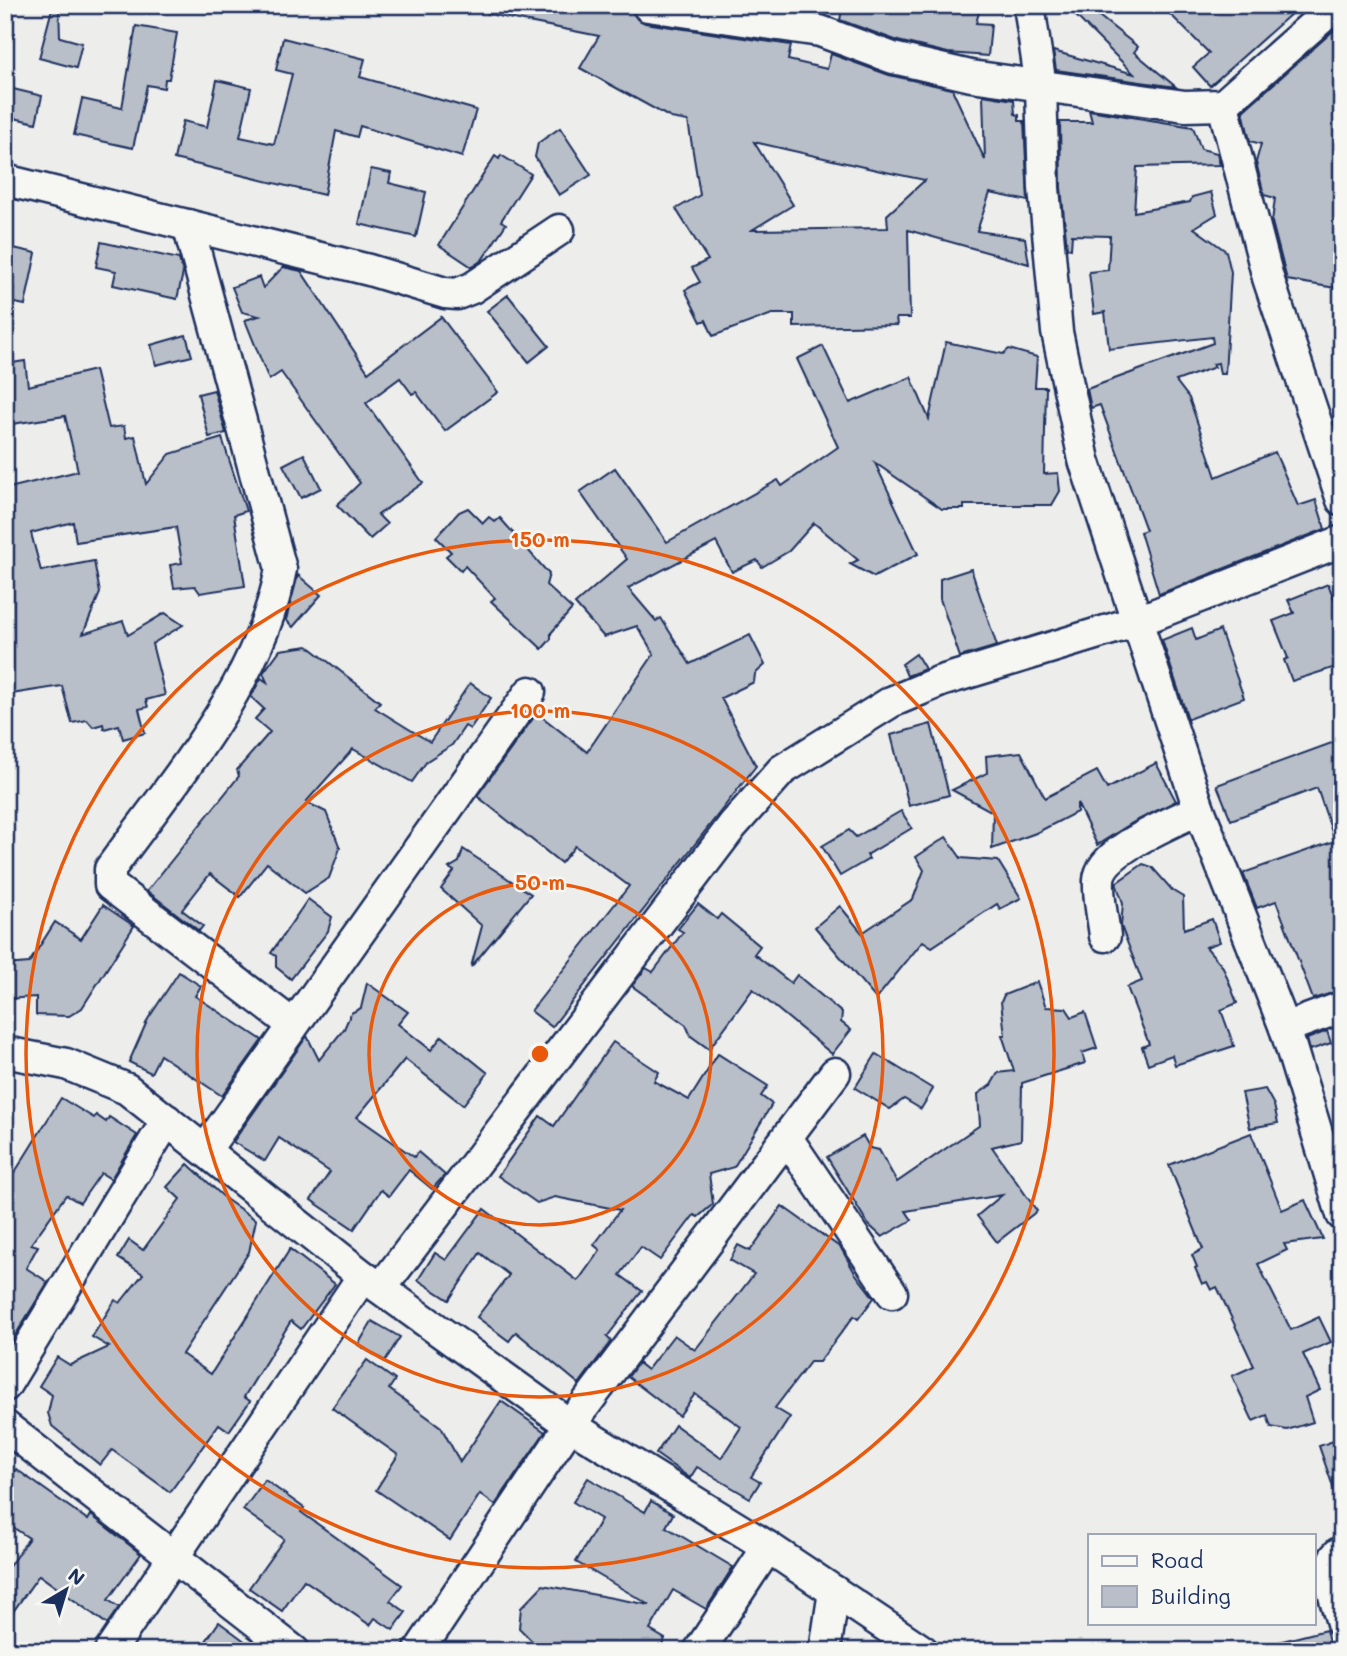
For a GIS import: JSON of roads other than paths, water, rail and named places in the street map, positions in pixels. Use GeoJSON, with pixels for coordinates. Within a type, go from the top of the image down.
{"type":"FeatureCollection","features":[{"type":"Feature","properties":{"kind":"street"},"geometry":{"type":"LineString","coordinates":[[1029,5],[1041,87],[1044,198],[1057,332],[1084,460],[1199,809],[1285,1028],[1342,1215]]}},
{"type":"Feature","properties":{"kind":"street"},"geometry":{"type":"LineString","coordinates":[[648,6],[820,30],[893,58],[971,76],[1185,106],[1223,106],[1336,5]]}},
{"type":"Feature","properties":{"kind":"street"},"geometry":{"type":"LineString","coordinates":[[1223,106],[1268,278],[1342,500]]}},
{"type":"Feature","properties":{"kind":"street"},"geometry":{"type":"LineString","coordinates":[[5,180],[457,293],[472,288],[559,230]]}},
{"type":"Feature","properties":{"kind":"street"},"geometry":{"type":"LineString","coordinates":[[188,225],[281,569],[265,621],[242,677],[218,719],[110,869],[110,886],[293,1024]]}},
{"type":"Feature","properties":{"kind":"street"},"geometry":{"type":"LineString","coordinates":[[110,1651],[172,1557],[372,1282],[733,825],[782,770],[891,702],[940,681],[1138,621],[1342,541]]}},
{"type":"Feature","properties":{"kind":"street"},"geometry":{"type":"LineString","coordinates":[[206,1149],[530,692]]}},
{"type":"Feature","properties":{"kind":"street"},"geometry":{"type":"LineString","coordinates":[[1105,936],[1099,879],[1102,865],[1114,854],[1199,809]]}},
{"type":"Feature","properties":{"kind":"street"},"geometry":{"type":"LineString","coordinates":[[1285,1028],[1342,1007]]}},
{"type":"Feature","properties":{"kind":"street"},"geometry":{"type":"LineString","coordinates":[[5,1052],[93,1073],[127,1089],[372,1282],[570,1425],[768,1547],[923,1651]]}},
{"type":"Feature","properties":{"kind":"street"},"geometry":{"type":"LineString","coordinates":[[419,1651],[570,1425],[835,1073]]}},
{"type":"Feature","properties":{"kind":"street"},"geometry":{"type":"LineString","coordinates":[[5,1386],[167,1120]]}},
{"type":"Feature","properties":{"kind":"street"},"geometry":{"type":"LineString","coordinates":[[787,1138],[892,1293]]}},
{"type":"Feature","properties":{"kind":"street"},"geometry":{"type":"LineString","coordinates":[[5,1426],[294,1651]]}},
{"type":"Feature","properties":{"kind":"street"},"geometry":{"type":"LineString","coordinates":[[699,1651],[768,1547]]}},
{"type":"Feature","properties":{"kind":"street"},"geometry":{"type":"LineString","coordinates":[[1342,1551],[1332,1561],[1330,1571],[1342,1623]]}},
{"type":"Feature","properties":{"kind":"street"},"geometry":{"type":"LineString","coordinates":[[825,1651],[834,1591]]}}]}
